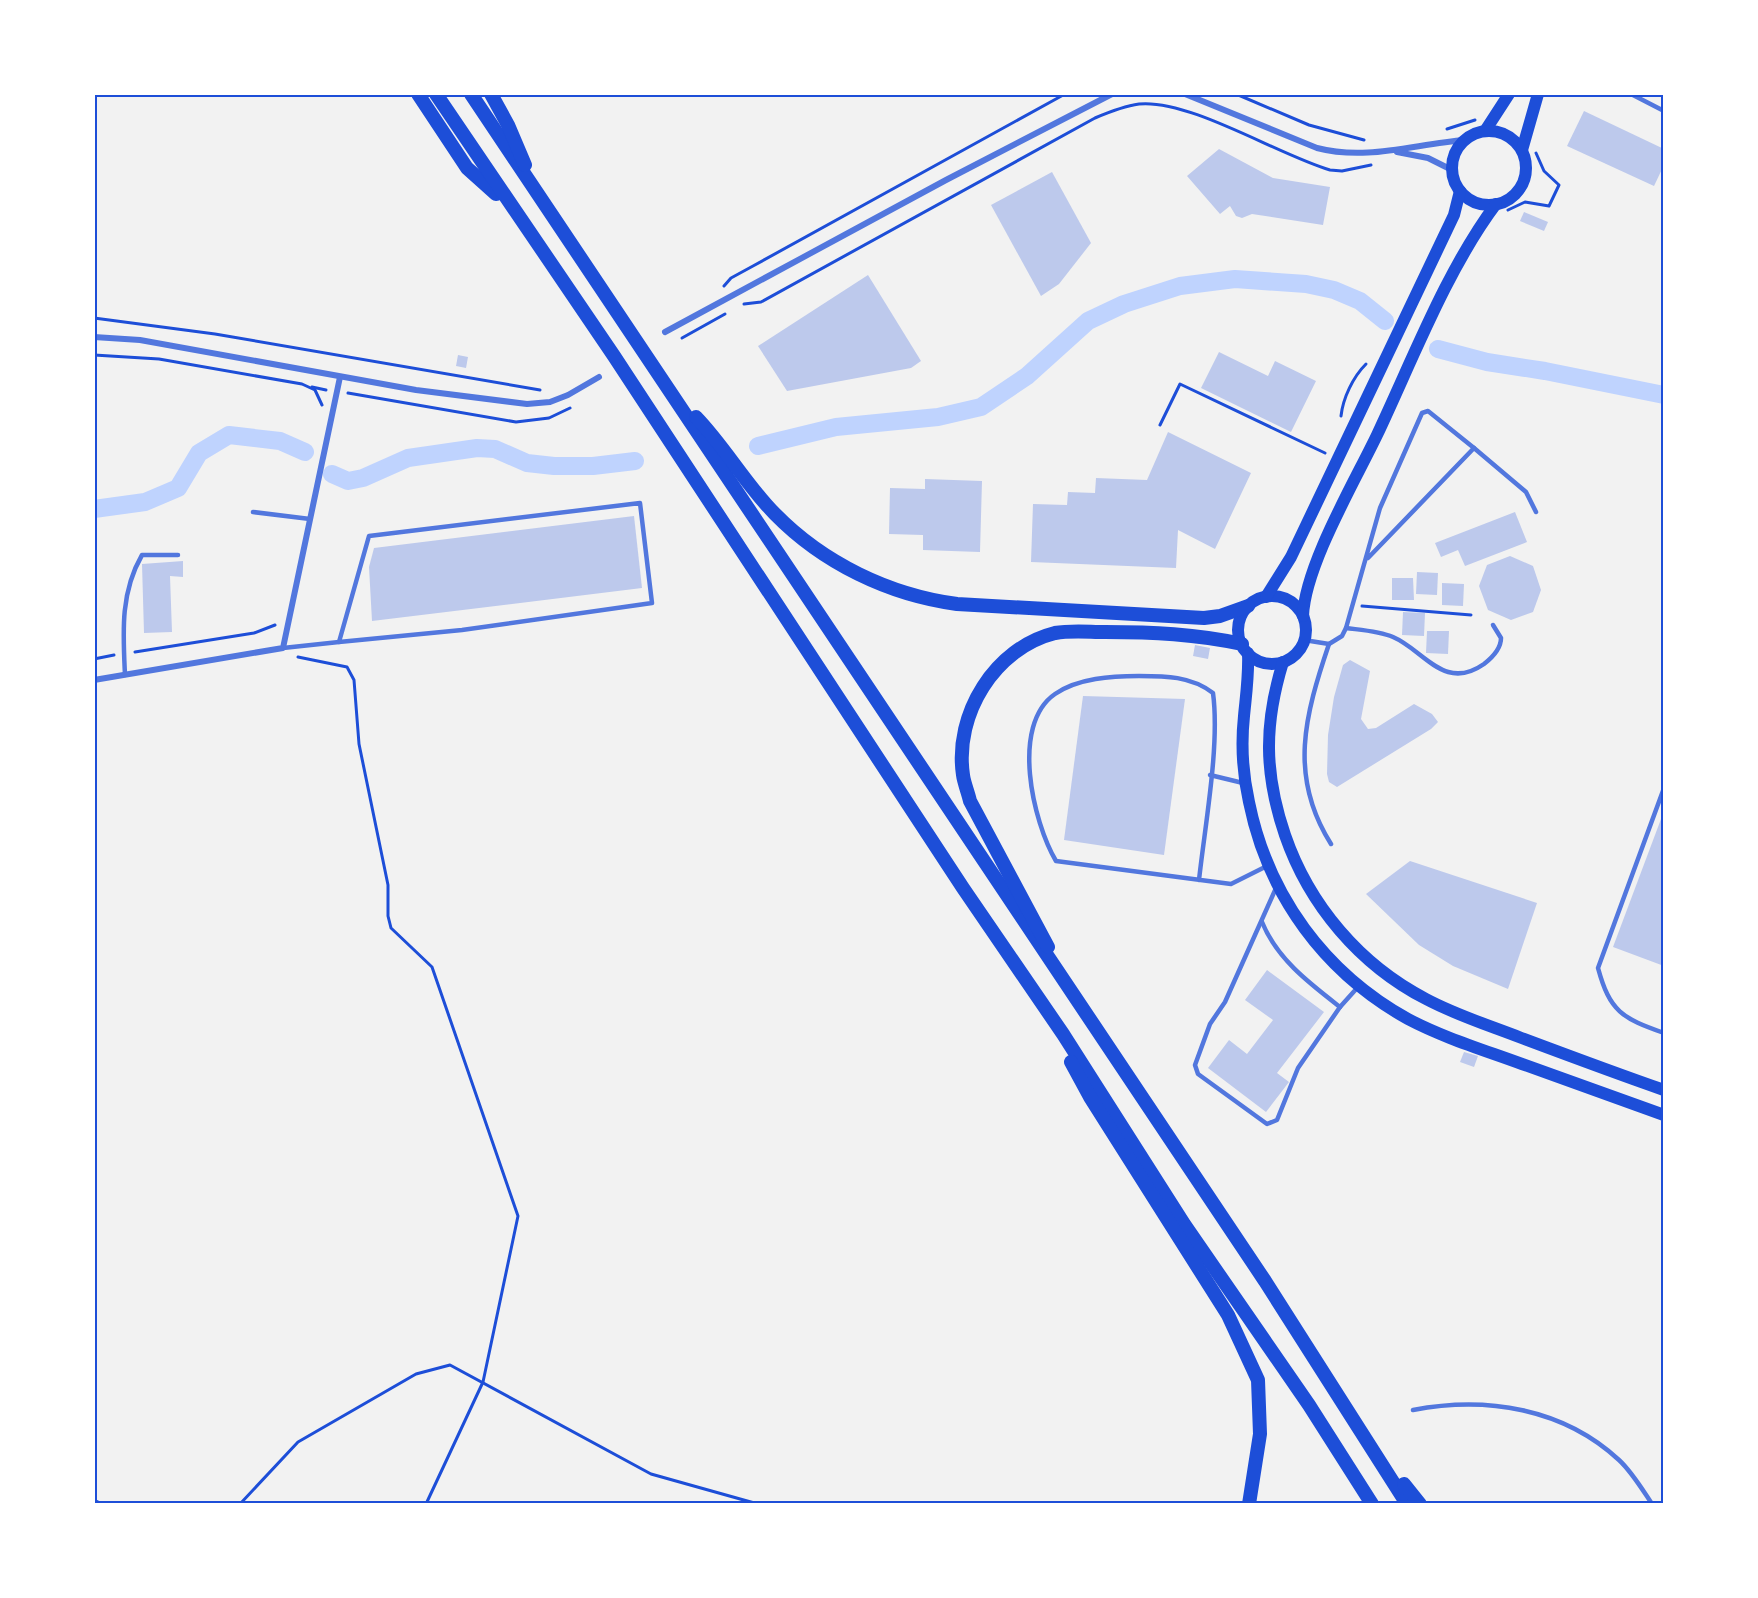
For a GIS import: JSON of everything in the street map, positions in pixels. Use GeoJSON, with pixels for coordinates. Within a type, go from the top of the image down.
{"type":"FeatureCollection","features":[{"type":"Feature","properties":{"kind":"highway"},"geometry":{"type":"LineString","coordinates":[[417,94],[467,168],[512,208]]}},
{"type":"Feature","properties":{"kind":"highway"},"geometry":{"type":"LineString","coordinates":[[436,94],[614,356],[944,858],[1063,1034],[1184,1224],[1309,1405],[1372,1503]]}},
{"type":"Feature","properties":{"kind":"highway"},"geometry":{"type":"LineString","coordinates":[[471,94],[1265,1281],[1407,1503]]}},
{"type":"Feature","properties":{"kind":"highway"},"geometry":{"type":"LineString","coordinates":[[491,94],[508,125],[539,198]]}},
{"type":"Feature","properties":{"kind":"highway"},"geometry":{"type":"LineString","coordinates":[[668,388],[700,421],[774,514],[805,541],[838,564],[890,588],[933,601],[1094,614],[1204,618],[1220,616],[1248,606]]}},
{"type":"Feature","properties":{"kind":"highway"},"geometry":{"type":"LineString","coordinates":[[1063,979],[1039,926],[970,801],[963,775],[963,742],[972,707],[980,690],[1006,660],[1023,648],[1056,633],[1181,633],[1245,649]]}},
{"type":"Feature","properties":{"kind":"highway"},"geometry":{"type":"LineString","coordinates":[[1063,1034],[1071,1062],[1090,1097],[1228,1315],[1255,1372],[1258,1380],[1260,1434],[1250,1503]]}},
{"type":"Feature","properties":{"kind":"highway"},"geometry":{"type":"LineString","coordinates":[[1364,1437],[1420,1503]]}},
{"type":"Feature","properties":{"kind":"main road"},"geometry":{"type":"LineString","coordinates":[[1500,209],[1476,202],[1460,191],[1452,170],[1453,159],[1465,140],[1485,131],[1509,94]]}},
{"type":"Feature","properties":{"kind":"main road"},"geometry":{"type":"LineString","coordinates":[[1245,649],[1268,663],[1283,662],[1297,653],[1304,640],[1303,616],[1310,577],[1344,502],[1462,257],[1500,209],[1517,194],[1523,184],[1527,172],[1522,150],[1538,94]]}},
{"type":"Feature","properties":{"kind":"main road"},"geometry":{"type":"LineString","coordinates":[[1485,131],[1506,135],[1522,150]]}},
{"type":"Feature","properties":{"kind":"main road"},"geometry":{"type":"LineString","coordinates":[[1460,191],[1454,215],[1287,565],[1266,597],[1248,606],[1239,620],[1245,649],[1248,687],[1243,753],[1246,784],[1257,835],[1287,905],[1308,935],[1359,986],[1408,1019],[1444,1036],[1664,1115]]}},
{"type":"Feature","properties":{"kind":"main road"},"geometry":{"type":"LineString","coordinates":[[1266,597],[1287,600],[1303,616]]}},
{"type":"Feature","properties":{"kind":"main road"},"geometry":{"type":"LineString","coordinates":[[1283,662],[1268,722],[1269,763],[1274,794],[1281,823],[1301,873],[1323,909],[1349,941],[1373,964],[1399,983],[1450,1011],[1664,1090]]}},
{"type":"Feature","properties":{"kind":"street"},"geometry":{"type":"LineString","coordinates":[[665,332],[946,180],[1112,94]]}},
{"type":"Feature","properties":{"kind":"street"},"geometry":{"type":"LineString","coordinates":[[1185,94],[1317,148],[1350,155],[1393,151],[1431,142],[1465,140]]}},
{"type":"Feature","properties":{"kind":"street"},"geometry":{"type":"LineString","coordinates":[[1393,151],[1428,158],[1452,170]]}},
{"type":"Feature","properties":{"kind":"street"},"geometry":{"type":"LineString","coordinates":[[94,337],[151,342],[494,402],[527,404],[550,402],[568,395],[599,377]]}},
{"type":"Feature","properties":{"kind":"street"},"geometry":{"type":"LineString","coordinates":[[94,680],[283,648],[340,376]]}},
{"type":"Feature","properties":{"kind":"lane"},"geometry":{"type":"LineString","coordinates":[[1631,94],[1664,111]]}},
{"type":"Feature","properties":{"kind":"lane"},"geometry":{"type":"LineString","coordinates":[[1304,640],[1329,644],[1342,636],[1368,558],[1380,508],[1422,413],[1428,411],[1526,492],[1536,512]]}},
{"type":"Feature","properties":{"kind":"lane"},"geometry":{"type":"LineString","coordinates":[[1368,558],[1474,448]]}},
{"type":"Feature","properties":{"kind":"lane"},"geometry":{"type":"LineString","coordinates":[[283,648],[462,630],[652,603],[640,503],[369,536],[339,642]]}},
{"type":"Feature","properties":{"kind":"lane"},"geometry":{"type":"LineString","coordinates":[[253,512],[310,519]]}},
{"type":"Feature","properties":{"kind":"lane"},"geometry":{"type":"LineString","coordinates":[[125,675],[123,611],[134,569],[142,555],[178,555]]}},
{"type":"Feature","properties":{"kind":"lane"},"geometry":{"type":"LineString","coordinates":[[1346,628],[1392,636],[1437,669],[1456,672],[1480,666],[1498,649],[1502,638],[1493,625]]}},
{"type":"Feature","properties":{"kind":"lane"},"geometry":{"type":"LineString","coordinates":[[1329,644],[1306,719],[1306,772],[1315,819],[1331,844]]}},
{"type":"Feature","properties":{"kind":"lane"},"geometry":{"type":"LineString","coordinates":[[1198,880],[1210,775],[1215,707],[1213,693],[1205,687],[1174,676],[1101,676],[1055,693],[1040,709],[1030,743],[1032,794],[1046,844],[1056,861],[1198,880],[1231,884],[1269,865]]}},
{"type":"Feature","properties":{"kind":"lane"},"geometry":{"type":"LineString","coordinates":[[1210,775],[1246,784]]}},
{"type":"Feature","properties":{"kind":"lane"},"geometry":{"type":"LineString","coordinates":[[1664,788],[1598,968],[1605,993],[1616,1010],[1632,1022],[1664,1033]]}},
{"type":"Feature","properties":{"kind":"lane"},"geometry":{"type":"LineString","coordinates":[[1277,885],[1225,1002],[1210,1024],[1195,1065],[1198,1074],[1266,1124],[1273,1124],[1277,1120],[1298,1068],[1340,1007],[1359,986]]}},
{"type":"Feature","properties":{"kind":"lane"},"geometry":{"type":"LineString","coordinates":[[1262,922],[1270,941],[1294,968],[1340,1007]]}},
{"type":"Feature","properties":{"kind":"lane"},"geometry":{"type":"LineString","coordinates":[[1413,1410],[1487,1405],[1566,1423],[1620,1461],[1653,1503]]}},
{"type":"Feature","properties":{"kind":"path"},"geometry":{"type":"LineString","coordinates":[[720,290],[731,278],[1065,94]]}},
{"type":"Feature","properties":{"kind":"path"},"geometry":{"type":"LineString","coordinates":[[1236,94],[1309,125],[1371,142]]}},
{"type":"Feature","properties":{"kind":"path"},"geometry":{"type":"LineString","coordinates":[[682,338],[745,304],[761,302],[1095,118],[1127,107],[1151,104],[1180,110],[1330,170],[1342,171],[1377,164]]}},
{"type":"Feature","properties":{"kind":"path"},"geometry":{"type":"LineString","coordinates":[[1442,131],[1478,118]]}},
{"type":"Feature","properties":{"kind":"path"},"geometry":{"type":"LineString","coordinates":[[1500,209],[1525,202],[1549,206],[1559,185],[1544,171],[1536,150]]}},
{"type":"Feature","properties":{"kind":"path"},"geometry":{"type":"LineString","coordinates":[[94,318],[215,334],[520,388],[547,389]]}},
{"type":"Feature","properties":{"kind":"path"},"geometry":{"type":"LineString","coordinates":[[94,355],[159,359],[302,384],[315,390],[322,410]]}},
{"type":"Feature","properties":{"kind":"path"},"geometry":{"type":"LineString","coordinates":[[1341,423],[1342,405],[1360,371],[1367,363]]}},
{"type":"Feature","properties":{"kind":"path"},"geometry":{"type":"LineString","coordinates":[[1160,425],[1180,384],[1321,452],[1330,452]]}},
{"type":"Feature","properties":{"kind":"path"},"geometry":{"type":"LineString","coordinates":[[1353,605],[1471,615]]}},
{"type":"Feature","properties":{"kind":"path"},"geometry":{"type":"LineString","coordinates":[[94,658],[254,633],[269,629],[279,621]]}},
{"type":"Feature","properties":{"kind":"path"},"geometry":{"type":"LineString","coordinates":[[283,648],[302,659],[347,667],[354,680],[359,744],[388,885],[388,916],[392,928],[432,967],[518,1215],[483,1382],[426,1503]]}},
{"type":"Feature","properties":{"kind":"path"},"geometry":{"type":"LineString","coordinates":[[240,1503],[298,1442],[416,1374],[450,1365],[651,1474],[758,1503]]}},
{"type":"Feature","properties":{"kind":"path"},"geometry":{"type":"LineString","coordinates":[[94,1500],[102,1503]]}},
{"type":"Feature","properties":{"kind":"building"},"geometry":{"type":"Polygon","coordinates":[[[1584,111],[1664,149],[1664,165],[1654,186],[1567,146],[1584,111]]]}},
{"type":"Feature","properties":{"kind":"building"},"geometry":{"type":"Polygon","coordinates":[[[1219,149],[1273,178],[1330,187],[1323,225],[1252,214],[1242,218],[1236,216],[1230,206],[1220,214],[1187,176],[1219,149]]]}},
{"type":"Feature","properties":{"kind":"building"},"geometry":{"type":"Polygon","coordinates":[[[1052,172],[1091,243],[1059,284],[1041,296],[991,205],[1052,172]]]}},
{"type":"Feature","properties":{"kind":"building"},"geometry":{"type":"Polygon","coordinates":[[[1524,212],[1548,222],[1544,231],[1520,221],[1524,212]]]}},
{"type":"Feature","properties":{"kind":"building"},"geometry":{"type":"Polygon","coordinates":[[[868,275],[921,361],[911,368],[787,391],[758,346],[868,275]]]}},
{"type":"Feature","properties":{"kind":"building"},"geometry":{"type":"Polygon","coordinates":[[[1219,352],[1268,376],[1275,361],[1316,381],[1291,432],[1201,388],[1219,352]]]}},
{"type":"Feature","properties":{"kind":"building"},"geometry":{"type":"Polygon","coordinates":[[[458,355],[468,357],[466,368],[456,366],[458,355]]]}},
{"type":"Feature","properties":{"kind":"building"},"geometry":{"type":"Polygon","coordinates":[[[1168,432],[1251,473],[1215,549],[1178,530],[1176,568],[1031,562],[1033,504],[1067,505],[1068,492],[1095,493],[1096,478],[1147,480],[1168,432]]]}},
{"type":"Feature","properties":{"kind":"building"},"geometry":{"type":"Polygon","coordinates":[[[925,479],[982,481],[980,552],[923,550],[923,535],[889,534],[890,488],[925,489],[925,479]]]}},
{"type":"Feature","properties":{"kind":"building"},"geometry":{"type":"Polygon","coordinates":[[[1515,512],[1527,542],[1465,566],[1458,550],[1441,557],[1435,543],[1515,512]]]}},
{"type":"Feature","properties":{"kind":"building"},"geometry":{"type":"Polygon","coordinates":[[[634,516],[642,588],[372,621],[369,567],[374,548],[634,516]]]}},
{"type":"Feature","properties":{"kind":"building"},"geometry":{"type":"Polygon","coordinates":[[[1510,556],[1533,566],[1541,590],[1533,612],[1511,620],[1488,610],[1479,586],[1487,565],[1510,556]]]}},
{"type":"Feature","properties":{"kind":"building"},"geometry":{"type":"Polygon","coordinates":[[[183,561],[183,577],[170,576],[172,632],[144,633],[142,564],[183,561]]]}},
{"type":"Feature","properties":{"kind":"building"},"geometry":{"type":"Polygon","coordinates":[[[1417,572],[1438,573],[1437,595],[1416,594],[1417,572]]]}},
{"type":"Feature","properties":{"kind":"building"},"geometry":{"type":"Polygon","coordinates":[[[1392,578],[1413,578],[1414,600],[1392,600],[1392,578]]]}},
{"type":"Feature","properties":{"kind":"building"},"geometry":{"type":"Polygon","coordinates":[[[1442,583],[1464,584],[1463,606],[1442,605],[1442,583]]]}},
{"type":"Feature","properties":{"kind":"building"},"geometry":{"type":"Polygon","coordinates":[[[1403,612],[1425,613],[1424,636],[1402,635],[1403,612]]]}},
{"type":"Feature","properties":{"kind":"building"},"geometry":{"type":"Polygon","coordinates":[[[1427,631],[1449,631],[1448,654],[1426,653],[1427,631]]]}},
{"type":"Feature","properties":{"kind":"building"},"geometry":{"type":"Polygon","coordinates":[[[1195,645],[1210,648],[1208,659],[1193,656],[1195,645]]]}},
{"type":"Feature","properties":{"kind":"building"},"geometry":{"type":"Polygon","coordinates":[[[1350,660],[1370,671],[1361,719],[1368,729],[1376,728],[1414,704],[1432,714],[1438,722],[1431,729],[1337,787],[1329,782],[1327,774],[1328,735],[1334,697],[1343,665],[1350,660]]]}},
{"type":"Feature","properties":{"kind":"building"},"geometry":{"type":"Polygon","coordinates":[[[1083,696],[1185,699],[1164,855],[1064,840],[1083,696]]]}},
{"type":"Feature","properties":{"kind":"building"},"geometry":{"type":"Polygon","coordinates":[[[1664,811],[1664,966],[1613,947],[1664,811]]]}},
{"type":"Feature","properties":{"kind":"building"},"geometry":{"type":"Polygon","coordinates":[[[1410,861],[1537,903],[1508,989],[1453,966],[1419,945],[1366,894],[1410,861]]]}},
{"type":"Feature","properties":{"kind":"building"},"geometry":{"type":"Polygon","coordinates":[[[1267,970],[1324,1012],[1277,1073],[1289,1082],[1266,1112],[1208,1068],[1229,1040],[1247,1054],[1273,1020],[1245,1000],[1267,970]]]}},
{"type":"Feature","properties":{"kind":"building"},"geometry":{"type":"Polygon","coordinates":[[[1464,1052],[1478,1056],[1474,1067],[1460,1062],[1464,1052]]]}},
{"type":"Feature","properties":{"kind":"waterway"},"geometry":{"type":"LineString","coordinates":[[758,446],[836,427],[938,417],[981,407],[1027,376],[1088,321],[1124,304],[1180,286],[1235,279],[1306,284],[1334,290],[1360,301],[1385,321]]}},
{"type":"Feature","properties":{"kind":"waterway"},"geometry":{"type":"LineString","coordinates":[[1438,349],[1487,362],[1664,395]]}},
{"type":"Feature","properties":{"kind":"waterway"},"geometry":{"type":"LineString","coordinates":[[94,509],[145,502],[178,488],[199,453],[229,435],[280,441],[305,452]]}},
{"type":"Feature","properties":{"kind":"waterway"},"geometry":{"type":"LineString","coordinates":[[332,474],[348,481],[363,478],[408,458],[477,448],[495,449],[527,463],[554,466],[593,466],[635,461]]}}]}
